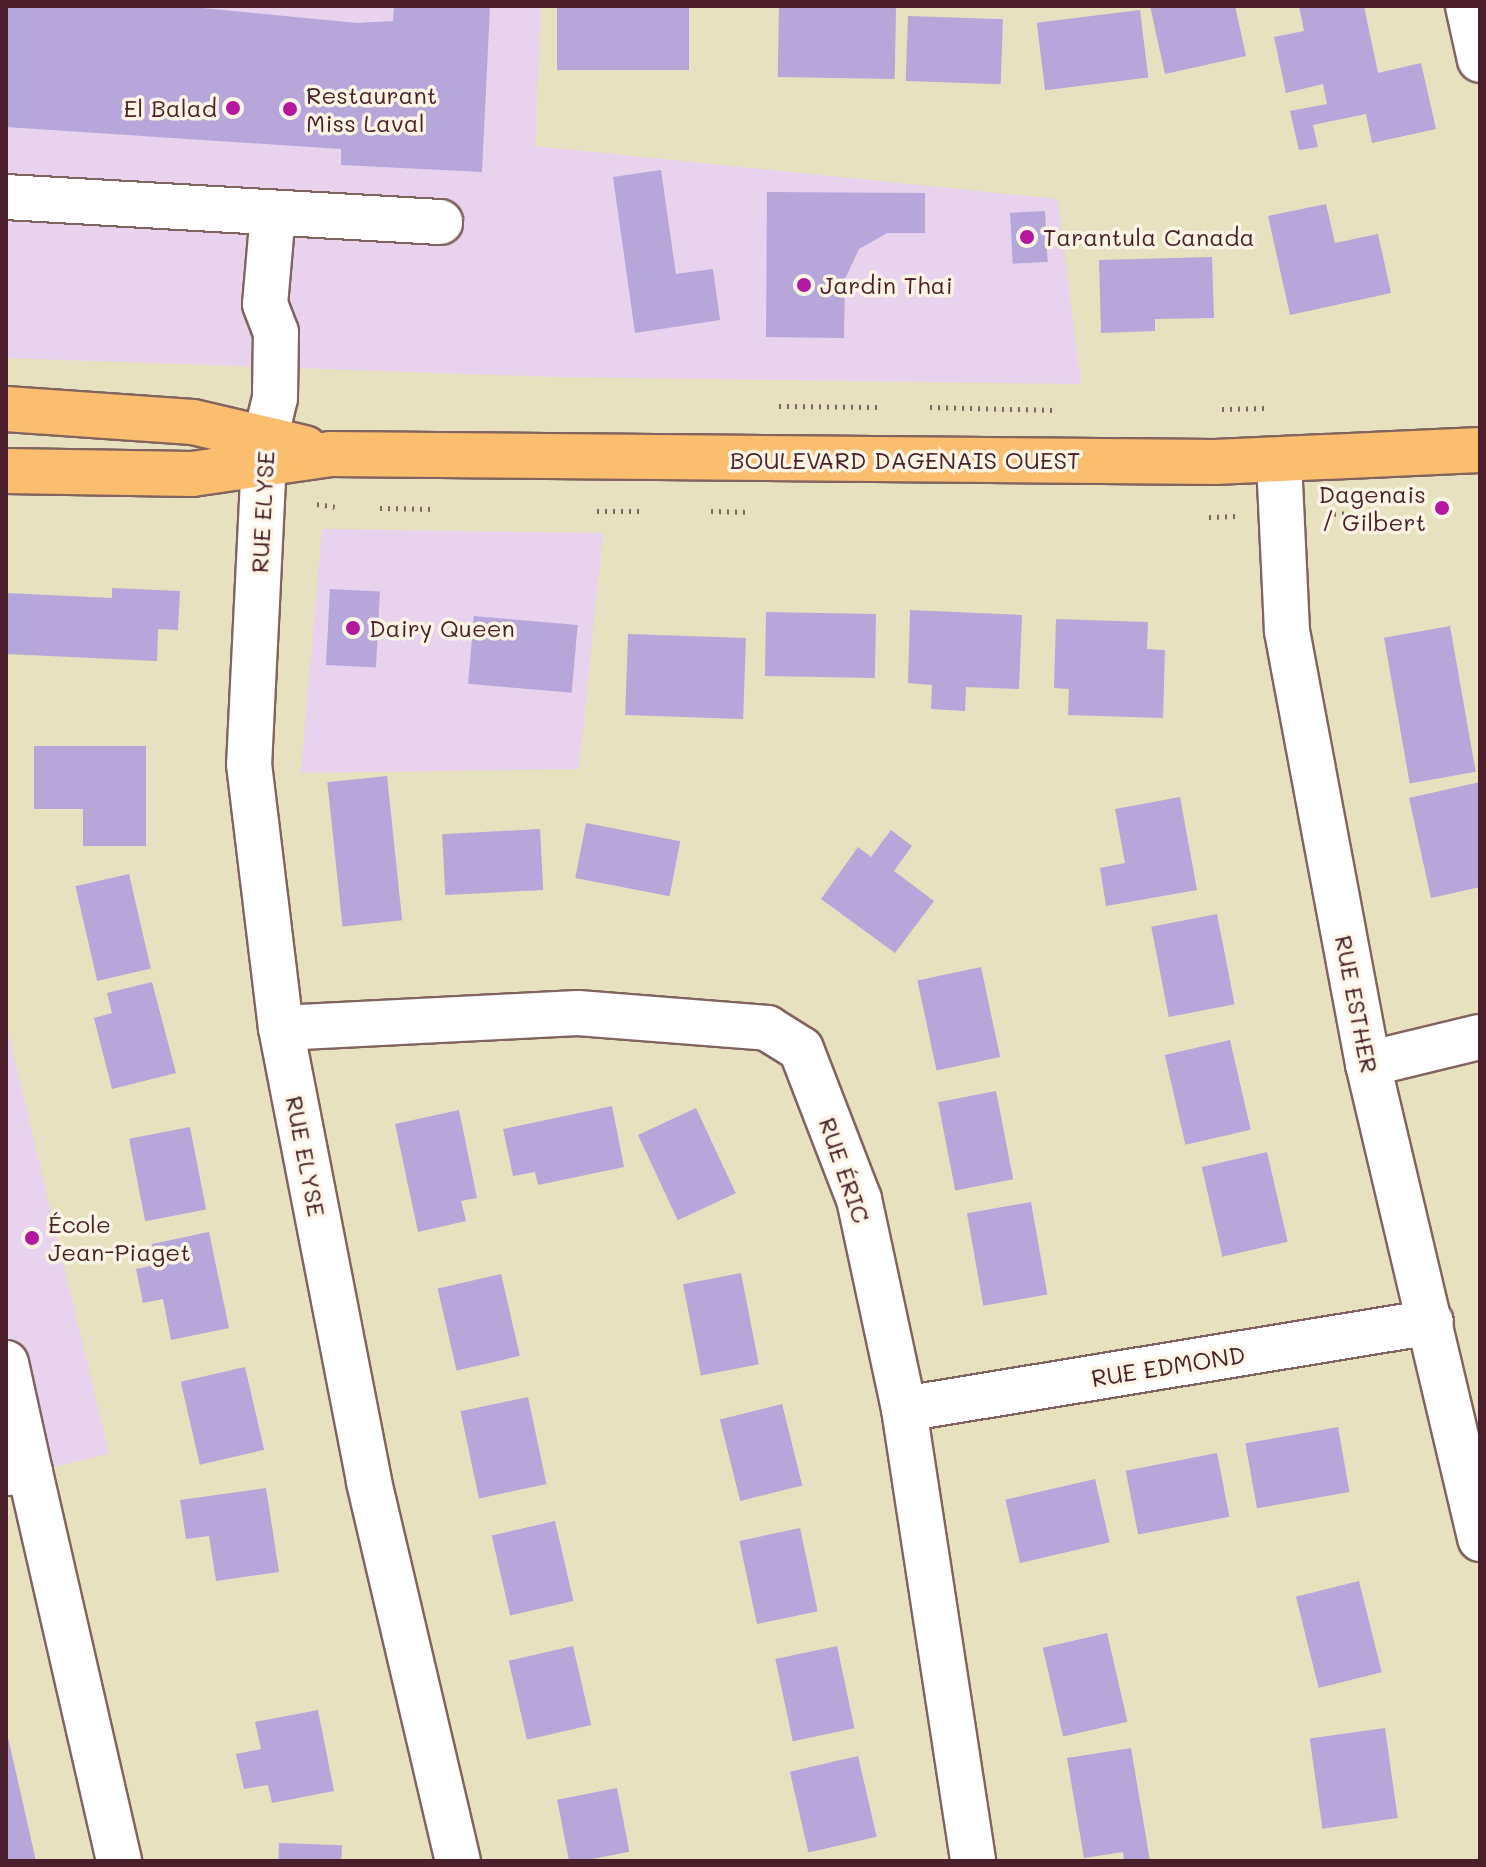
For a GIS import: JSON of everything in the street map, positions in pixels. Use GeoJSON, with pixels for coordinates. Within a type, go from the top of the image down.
{"type":"FeatureCollection","features":[{"type":"Feature","properties":{"kind":"main road","name":"BOULEVARD DAGENAIS OUEST"},"geometry":{"type":"LineString","coordinates":[[6,409],[193,422],[265,451],[330,454],[1279,461],[1480,450]]}},
{"type":"Feature","properties":{"kind":"main road","name":"BOULEVARD DAGENAIS OUEST"},"geometry":{"type":"LineString","coordinates":[[6,471],[192,474],[265,451]]}},
{"type":"Feature","properties":{"kind":"street"},"geometry":{"type":"LineString","coordinates":[[1468,6],[1480,60]]}},
{"type":"Feature","properties":{"kind":"street"},"geometry":{"type":"LineString","coordinates":[[6,197],[440,222]]}},
{"type":"Feature","properties":{"kind":"street","name":"RUE ELYSE"},"geometry":{"type":"LineString","coordinates":[[273,213],[265,304],[276,332],[275,398],[265,451],[249,764],[281,1028],[369,1482],[458,1861]]}},
{"type":"Feature","properties":{"kind":"street","name":"RUE ESTHER"},"geometry":{"type":"LineString","coordinates":[[1279,461],[1287,631],[1368,1064],[1480,1539]]}},
{"type":"Feature","properties":{"kind":"street","name":"RUE ÉRIC"},"geometry":{"type":"LineString","coordinates":[[281,1028],[578,1013],[767,1028],[801,1049],[859,1199],[904,1409],[973,1861]]}},
{"type":"Feature","properties":{"kind":"street"},"geometry":{"type":"LineString","coordinates":[[1368,1064],[1480,1037]]}},
{"type":"Feature","properties":{"kind":"street","name":"RUE EDMOND"},"geometry":{"type":"LineString","coordinates":[[904,1409],[1431,1322]]}},
{"type":"Feature","properties":{"kind":"street"},"geometry":{"type":"LineString","coordinates":[[6,1363],[18,1473],[119,1861]]}},
{"type":"Feature","properties":{"kind":"path"},"geometry":{"type":"LineString","coordinates":[[779,406],[881,407]]}},
{"type":"Feature","properties":{"kind":"path","name":"BOULEVARD DAGENAIS OUEST"},"geometry":{"type":"LineString","coordinates":[[930,407],[1056,410]]}},
{"type":"Feature","properties":{"kind":"path"},"geometry":{"type":"LineString","coordinates":[[1222,409],[1269,408]]}},
{"type":"Feature","properties":{"kind":"path"},"geometry":{"type":"LineString","coordinates":[[380,508],[436,509]]}},
{"type":"Feature","properties":{"kind":"path"},"geometry":{"type":"LineString","coordinates":[[597,511],[642,511]]}},
{"type":"Feature","properties":{"kind":"path"},"geometry":{"type":"LineString","coordinates":[[711,511],[751,512]]}},
{"type":"Feature","properties":{"kind":"shaded area"},"geometry":{"type":"Polygon","coordinates":[[[6,6],[541,6],[535,146],[1058,199],[1081,384],[556,377],[6,358],[6,6]]]}},
{"type":"Feature","properties":{"kind":"shaded area"},"geometry":{"type":"Polygon","coordinates":[[[322,529],[603,533],[579,769],[301,773],[322,529]]]}},
{"type":"Feature","properties":{"kind":"shaded area","name":"École Jean-Piaget"},"geometry":{"type":"Polygon","coordinates":[[[6,1023],[109,1454],[6,1478],[6,1023]]]}},
{"type":"Feature","properties":{"kind":"building"},"geometry":{"type":"Polygon","coordinates":[[[6,6],[182,6],[357,23],[393,21],[394,6],[490,6],[482,172],[341,165],[341,149],[6,127],[6,6]]]}},
{"type":"Feature","properties":{"kind":"building"},"geometry":{"type":"Polygon","coordinates":[[[557,6],[689,6],[689,70],[557,70],[557,6]]]}},
{"type":"Feature","properties":{"kind":"building"},"geometry":{"type":"Polygon","coordinates":[[[779,6],[896,8],[895,79],[778,77],[779,6]]]}},
{"type":"Feature","properties":{"kind":"building"},"geometry":{"type":"Polygon","coordinates":[[[1150,6],[1235,6],[1246,56],[1165,74],[1150,6]]]}},
{"type":"Feature","properties":{"kind":"building"},"geometry":{"type":"Polygon","coordinates":[[[1299,6],[1364,6],[1378,73],[1421,63],[1436,129],[1372,143],[1366,114],[1313,125],[1318,147],[1299,150],[1290,111],[1327,104],[1323,84],[1286,93],[1274,37],[1304,31],[1299,6]]]}},
{"type":"Feature","properties":{"kind":"building"},"geometry":{"type":"Polygon","coordinates":[[[1140,10],[1148,77],[1045,90],[1037,23],[1140,10]]]}},
{"type":"Feature","properties":{"kind":"building"},"geometry":{"type":"Polygon","coordinates":[[[908,16],[1003,19],[1001,84],[906,81],[908,16]]]}},
{"type":"Feature","properties":{"kind":"building"},"geometry":{"type":"Polygon","coordinates":[[[661,170],[676,274],[713,269],[720,320],[635,333],[613,177],[661,170]]]}},
{"type":"Feature","properties":{"kind":"building"},"geometry":{"type":"Polygon","coordinates":[[[767,192],[925,193],[925,233],[887,233],[859,249],[845,279],[844,338],[766,337],[767,192]]]}},
{"type":"Feature","properties":{"kind":"building"},"geometry":{"type":"Polygon","coordinates":[[[1326,204],[1335,243],[1378,234],[1391,293],[1290,315],[1268,216],[1326,204]]]}},
{"type":"Feature","properties":{"kind":"building"},"geometry":{"type":"Polygon","coordinates":[[[1045,211],[1048,262],[1013,264],[1010,213],[1045,211]]]}},
{"type":"Feature","properties":{"kind":"building"},"geometry":{"type":"Polygon","coordinates":[[[1212,257],[1214,318],[1155,319],[1155,331],[1101,333],[1099,260],[1212,257]]]}},
{"type":"Feature","properties":{"kind":"building"},"geometry":{"type":"Polygon","coordinates":[[[112,588],[180,591],[178,630],[158,629],[157,661],[6,654],[6,593],[112,598],[112,588]]]}},
{"type":"Feature","properties":{"kind":"building","name":"Dairy Queen"},"geometry":{"type":"Polygon","coordinates":[[[330,589],[380,592],[376,668],[326,665],[330,589]]]}},
{"type":"Feature","properties":{"kind":"building"},"geometry":{"type":"Polygon","coordinates":[[[910,610],[1022,615],[1019,689],[966,687],[965,711],[931,709],[932,685],[908,683],[910,610]]]}},
{"type":"Feature","properties":{"kind":"building"},"geometry":{"type":"Polygon","coordinates":[[[766,612],[876,614],[875,678],[765,676],[766,612]]]}},
{"type":"Feature","properties":{"kind":"building"},"geometry":{"type":"Polygon","coordinates":[[[474,616],[578,625],[572,693],[468,684],[474,616]]]}},
{"type":"Feature","properties":{"kind":"building"},"geometry":{"type":"Polygon","coordinates":[[[1056,619],[1148,622],[1147,649],[1165,650],[1163,718],[1068,715],[1069,689],[1054,688],[1056,619]]]}},
{"type":"Feature","properties":{"kind":"building"},"geometry":{"type":"Polygon","coordinates":[[[1450,626],[1476,772],[1410,783],[1384,638],[1450,626]]]}},
{"type":"Feature","properties":{"kind":"building"},"geometry":{"type":"Polygon","coordinates":[[[628,634],[746,638],[743,719],[625,715],[628,634]]]}},
{"type":"Feature","properties":{"kind":"building"},"geometry":{"type":"Polygon","coordinates":[[[34,746],[146,746],[146,846],[83,846],[83,809],[34,809],[34,746]]]}},
{"type":"Feature","properties":{"kind":"building"},"geometry":{"type":"Polygon","coordinates":[[[387,776],[402,920],[342,926],[327,782],[387,776]]]}},
{"type":"Feature","properties":{"kind":"building"},"geometry":{"type":"Polygon","coordinates":[[[1480,782],[1480,887],[1431,898],[1409,798],[1480,782]]]}},
{"type":"Feature","properties":{"kind":"building"},"geometry":{"type":"Polygon","coordinates":[[[1180,797],[1197,890],[1106,906],[1100,868],[1125,863],[1115,809],[1180,797]]]}},
{"type":"Feature","properties":{"kind":"building"},"geometry":{"type":"Polygon","coordinates":[[[586,823],[680,841],[670,896],[575,878],[586,823]]]}},
{"type":"Feature","properties":{"kind":"building"},"geometry":{"type":"Polygon","coordinates":[[[540,829],[543,890],[445,895],[442,834],[540,829]]]}},
{"type":"Feature","properties":{"kind":"building"},"geometry":{"type":"Polygon","coordinates":[[[891,830],[912,846],[894,871],[934,901],[895,953],[821,899],[858,847],[871,857],[891,830]]]}},
{"type":"Feature","properties":{"kind":"building"},"geometry":{"type":"Polygon","coordinates":[[[129,874],[151,969],[97,981],[75,886],[129,874]]]}},
{"type":"Feature","properties":{"kind":"building"},"geometry":{"type":"Polygon","coordinates":[[[1217,914],[1235,1004],[1169,1017],[1151,927],[1217,914]]]}},
{"type":"Feature","properties":{"kind":"building"},"geometry":{"type":"Polygon","coordinates":[[[981,967],[1000,1057],[937,1071],[917,981],[981,967]]]}},
{"type":"Feature","properties":{"kind":"building"},"geometry":{"type":"Polygon","coordinates":[[[152,982],[176,1073],[112,1089],[94,1018],[112,1013],[107,993],[152,982]]]}},
{"type":"Feature","properties":{"kind":"building"},"geometry":{"type":"Polygon","coordinates":[[[1230,1040],[1251,1130],[1185,1145],[1165,1055],[1230,1040]]]}},
{"type":"Feature","properties":{"kind":"building"},"geometry":{"type":"Polygon","coordinates":[[[996,1091],[1013,1179],[955,1191],[938,1102],[996,1091]]]}},
{"type":"Feature","properties":{"kind":"building"},"geometry":{"type":"Polygon","coordinates":[[[612,1106],[624,1167],[538,1185],[535,1172],[513,1176],[503,1129],[612,1106]]]}},
{"type":"Feature","properties":{"kind":"building"},"geometry":{"type":"Polygon","coordinates":[[[696,1108],[736,1193],[678,1220],[638,1135],[696,1108]]]}},
{"type":"Feature","properties":{"kind":"building"},"geometry":{"type":"Polygon","coordinates":[[[459,1110],[477,1198],[461,1201],[466,1221],[418,1232],[395,1124],[459,1110]]]}},
{"type":"Feature","properties":{"kind":"building"},"geometry":{"type":"Polygon","coordinates":[[[190,1127],[206,1209],[145,1221],[129,1139],[190,1127]]]}},
{"type":"Feature","properties":{"kind":"building"},"geometry":{"type":"Polygon","coordinates":[[[1267,1152],[1288,1242],[1222,1257],[1202,1167],[1267,1152]]]}},
{"type":"Feature","properties":{"kind":"building"},"geometry":{"type":"Polygon","coordinates":[[[1031,1202],[1047,1295],[983,1306],[967,1213],[1031,1202]]]}},
{"type":"Feature","properties":{"kind":"building"},"geometry":{"type":"Polygon","coordinates":[[[209,1232],[229,1328],[171,1340],[163,1299],[143,1303],[136,1269],[156,1265],[152,1244],[209,1232]]]}},
{"type":"Feature","properties":{"kind":"building"},"geometry":{"type":"Polygon","coordinates":[[[741,1273],[759,1364],[701,1376],[683,1284],[741,1273]]]}},
{"type":"Feature","properties":{"kind":"building"},"geometry":{"type":"Polygon","coordinates":[[[501,1274],[520,1356],[457,1370],[438,1289],[501,1274]]]}},
{"type":"Feature","properties":{"kind":"building"},"geometry":{"type":"Polygon","coordinates":[[[245,1367],[264,1450],[200,1465],[181,1382],[245,1367]]]}},
{"type":"Feature","properties":{"kind":"building"},"geometry":{"type":"Polygon","coordinates":[[[528,1397],[547,1484],[479,1498],[461,1411],[528,1397]]]}},
{"type":"Feature","properties":{"kind":"building"},"geometry":{"type":"Polygon","coordinates":[[[782,1404],[802,1486],[740,1501],[720,1419],[782,1404]]]}},
{"type":"Feature","properties":{"kind":"building"},"geometry":{"type":"Polygon","coordinates":[[[1338,1427],[1349,1492],[1257,1508],[1245,1443],[1338,1427]]]}},
{"type":"Feature","properties":{"kind":"building"},"geometry":{"type":"Polygon","coordinates":[[[1217,1453],[1229,1517],[1138,1535],[1126,1471],[1217,1453]]]}},
{"type":"Feature","properties":{"kind":"building"},"geometry":{"type":"Polygon","coordinates":[[[1095,1479],[1110,1542],[1020,1563],[1005,1500],[1095,1479]]]}},
{"type":"Feature","properties":{"kind":"building"},"geometry":{"type":"Polygon","coordinates":[[[266,1488],[279,1572],[216,1581],[209,1536],[186,1539],[180,1500],[266,1488]]]}},
{"type":"Feature","properties":{"kind":"building"},"geometry":{"type":"Polygon","coordinates":[[[555,1521],[573,1601],[510,1616],[492,1536],[555,1521]]]}},
{"type":"Feature","properties":{"kind":"building"},"geometry":{"type":"Polygon","coordinates":[[[800,1528],[818,1611],[757,1624],[739,1541],[800,1528]]]}},
{"type":"Feature","properties":{"kind":"building"},"geometry":{"type":"Polygon","coordinates":[[[1359,1581],[1382,1672],[1319,1688],[1296,1597],[1359,1581]]]}},
{"type":"Feature","properties":{"kind":"building"},"geometry":{"type":"Polygon","coordinates":[[[1107,1633],[1127,1722],[1063,1737],[1043,1648],[1107,1633]]]}},
{"type":"Feature","properties":{"kind":"building"},"geometry":{"type":"Polygon","coordinates":[[[573,1646],[591,1725],[527,1740],[509,1661],[573,1646]]]}},
{"type":"Feature","properties":{"kind":"building"},"geometry":{"type":"Polygon","coordinates":[[[837,1646],[854,1728],[793,1741],[775,1659],[837,1646]]]}},
{"type":"Feature","properties":{"kind":"building"},"geometry":{"type":"Polygon","coordinates":[[[318,1710],[334,1791],[272,1803],[268,1785],[244,1789],[236,1754],[261,1749],[255,1722],[318,1710]]]}},
{"type":"Feature","properties":{"kind":"building"},"geometry":{"type":"Polygon","coordinates":[[[1385,1728],[1398,1818],[1322,1829],[1310,1739],[1385,1728]]]}},
{"type":"Feature","properties":{"kind":"building"},"geometry":{"type":"Polygon","coordinates":[[[7,1733],[36,1861],[6,1861],[7,1733]]]}},
{"type":"Feature","properties":{"kind":"building"},"geometry":{"type":"Polygon","coordinates":[[[1131,1748],[1150,1861],[1124,1861],[1123,1852],[1084,1858],[1067,1758],[1131,1748]]]}},
{"type":"Feature","properties":{"kind":"building"},"geometry":{"type":"Polygon","coordinates":[[[858,1756],[877,1837],[808,1853],[790,1772],[858,1756]]]}},
{"type":"Feature","properties":{"kind":"building"},"geometry":{"type":"Polygon","coordinates":[[[617,1788],[629,1852],[569,1861],[557,1800],[617,1788]]]}},
{"type":"Feature","properties":{"kind":"building"},"geometry":{"type":"Polygon","coordinates":[[[279,1843],[342,1845],[341,1861],[278,1861],[279,1843]]]}},
{"type":"Feature","properties":{"kind":"place","name":"El Balad"},"geometry":{"type":"Point","coordinates":[233,108]}},
{"type":"Feature","properties":{"kind":"place","name":"Restaurant Miss Laval"},"geometry":{"type":"Point","coordinates":[290,109]}},
{"type":"Feature","properties":{"kind":"place","name":"Tarantula Canada"},"geometry":{"type":"Point","coordinates":[1027,237]}},
{"type":"Feature","properties":{"kind":"place","name":"Jardin Thai"},"geometry":{"type":"Point","coordinates":[804,285]}},
{"type":"Feature","properties":{"kind":"place","name":"Dagenais / Gilbert"},"geometry":{"type":"Point","coordinates":[1442,508]}},
{"type":"Feature","properties":{"kind":"place","name":"Dairy Queen"},"geometry":{"type":"Point","coordinates":[353,628]}},
{"type":"Feature","properties":{"kind":"place","name":"École Jean-Piaget"},"geometry":{"type":"Point","coordinates":[32,1238]}}]}
